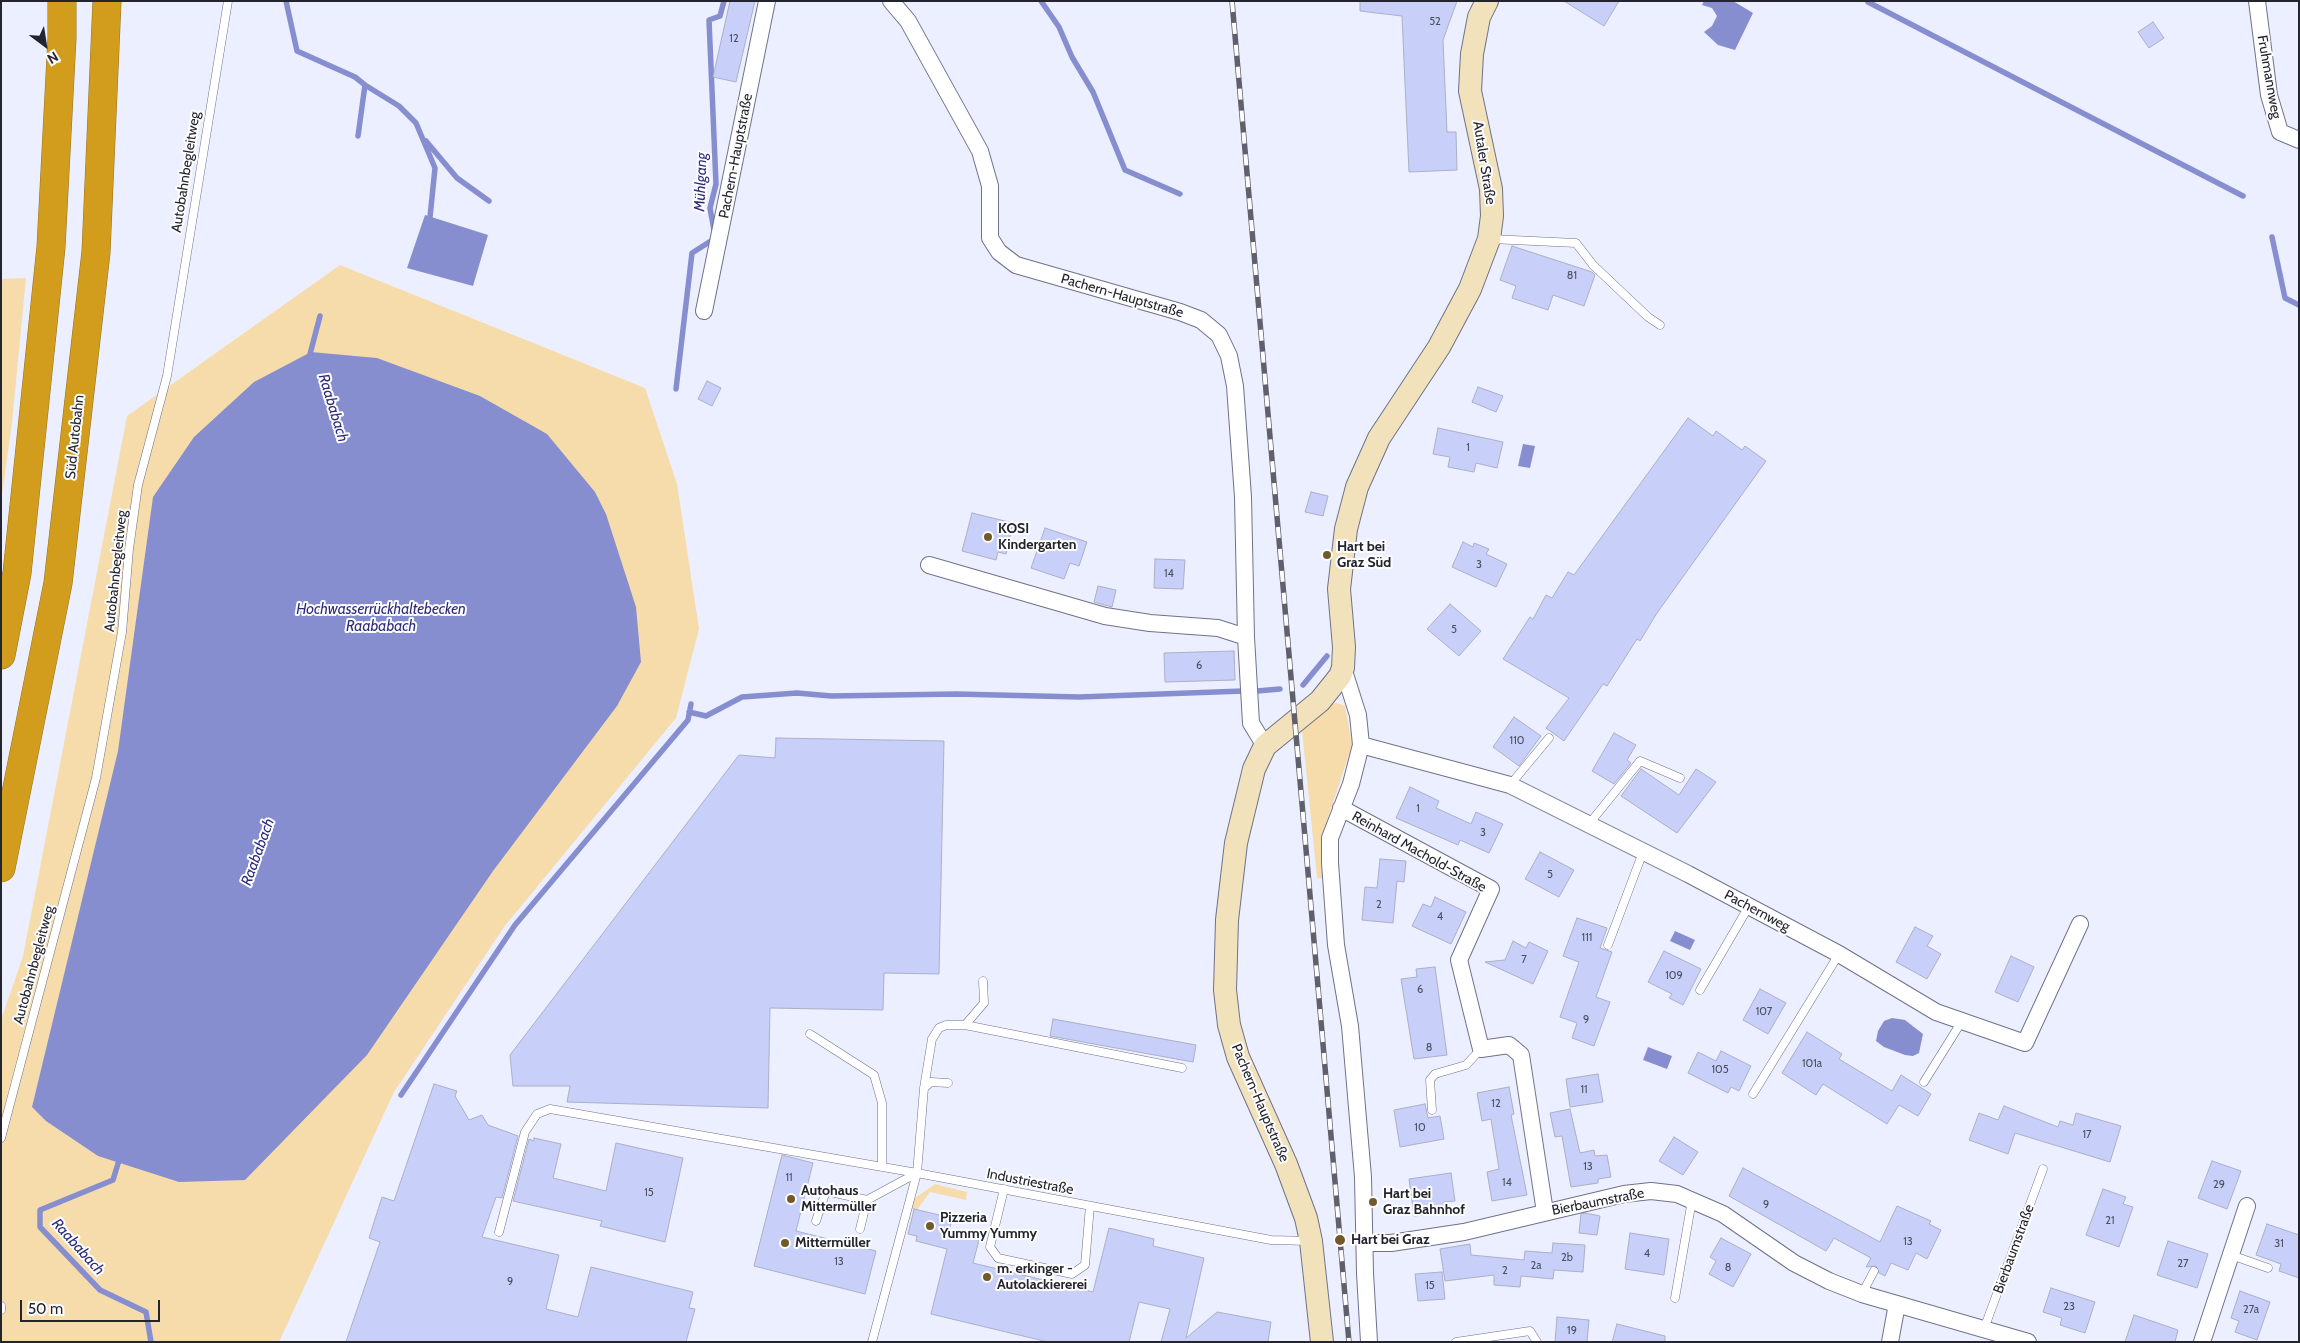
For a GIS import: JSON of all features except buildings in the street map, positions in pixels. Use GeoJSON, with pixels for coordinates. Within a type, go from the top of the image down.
{"type":"FeatureCollection","features":[{"type":"Feature","properties":{"kind":"highway"},"geometry":{"type":"LineString","coordinates":[[1,655],[17,573],[51,247],[62,38],[62,1]]}},
{"type":"Feature","properties":{"kind":"highway","name":"Süd Autobahn"},"geometry":{"type":"LineString","coordinates":[[1,868],[58,583],[96,252],[107,1]]}},
{"type":"Feature","properties":{"kind":"main road","name":"Autaler Straße"},"geometry":{"type":"LineString","coordinates":[[1439,347],[1470,289],[1489,239],[1492,216],[1491,189],[1470,91],[1472,54],[1479,17],[1487,1]]}},
{"type":"Feature","properties":{"kind":"main road","name":"Pachern-Hauptstraße"},"geometry":{"type":"LineString","coordinates":[[1322,1342],[1310,1241],[1298,1194],[1238,1057],[1229,1025],[1225,990],[1227,920],[1236,843],[1254,769],[1265,746],[1320,701],[1334,685],[1343,668],[1344,647],[1339,589],[1352,505],[1366,463],[1379,438],[1439,347]]}},
{"type":"Feature","properties":{"kind":"street","name":"Pachern-Hauptstraße"},"geometry":{"type":"LineString","coordinates":[[704,311],[766,1]]}},
{"type":"Feature","properties":{"kind":"street","name":"Pachern-Hauptstraße"},"geometry":{"type":"LineString","coordinates":[[891,1],[908,21],[980,151],[990,186],[990,238],[999,252],[1016,265],[1194,317],[1219,334],[1229,356],[1236,394],[1243,497],[1246,637],[1251,723],[1265,746]]}},
{"type":"Feature","properties":{"kind":"street","name":"Fruhmannweg"},"geometry":{"type":"LineString","coordinates":[[2258,1],[2270,95],[2280,132],[2299,140]]}},
{"type":"Feature","properties":{"kind":"street"},"geometry":{"type":"LineString","coordinates":[[929,565],[1105,616],[1150,623],[1218,628],[1246,637]]}},
{"type":"Feature","properties":{"kind":"street","name":"Reinhard Machold-Straße"},"geometry":{"type":"LineString","coordinates":[[1343,668],[1358,715],[1361,745],[1351,784],[1330,838],[1331,890],[1336,945],[1351,1035],[1363,1177],[1370,1342]]}},
{"type":"Feature","properties":{"kind":"street","name":"Pachernweg"},"geometry":{"type":"LineString","coordinates":[[1361,745],[1510,785],[1749,906],[1839,954],[1936,1012],[2025,1043],[2080,924]]}},
{"type":"Feature","properties":{"kind":"street","name":"Reinhard Machold-Straße"},"geometry":{"type":"LineString","coordinates":[[1341,808],[1491,889],[1459,960],[1482,1049]]}},
{"type":"Feature","properties":{"kind":"street"},"geometry":{"type":"LineString","coordinates":[[1482,1049],[1509,1045],[1521,1056],[1545,1212]]}},
{"type":"Feature","properties":{"kind":"street","name":"Bierbaumstraße"},"geometry":{"type":"LineString","coordinates":[[1365,1243],[1391,1242],[1464,1232],[1624,1194],[1650,1191],[1677,1194],[1723,1214],[1794,1263],[1830,1281],[1862,1294],[2028,1342]]}},
{"type":"Feature","properties":{"kind":"street"},"geometry":{"type":"LineString","coordinates":[[2202,1342],[2247,1206]]}},
{"type":"Feature","properties":{"kind":"street"},"geometry":{"type":"LineString","coordinates":[[1890,1342],[1897,1304]]}},
{"type":"Feature","properties":{"kind":"lane","name":"Autobahnbegleitweg"},"geometry":{"type":"LineString","coordinates":[[1,1138],[96,778],[122,632],[129,548],[138,485],[166,376],[228,1]]}},
{"type":"Feature","properties":{"kind":"lane"},"geometry":{"type":"LineString","coordinates":[[1489,239],[1576,243],[1593,265],[1648,317],[1660,325]]}},
{"type":"Feature","properties":{"kind":"lane"},"geometry":{"type":"LineString","coordinates":[[1510,785],[1549,738]]}},
{"type":"Feature","properties":{"kind":"lane"},"geometry":{"type":"LineString","coordinates":[[1588,824],[1640,762],[1680,778]]}},
{"type":"Feature","properties":{"kind":"lane"},"geometry":{"type":"LineString","coordinates":[[1608,945],[1643,852]]}},
{"type":"Feature","properties":{"kind":"lane"},"geometry":{"type":"LineString","coordinates":[[1700,990],[1749,906]]}},
{"type":"Feature","properties":{"kind":"lane"},"geometry":{"type":"LineString","coordinates":[[1753,1094],[1839,954]]}},
{"type":"Feature","properties":{"kind":"lane"},"geometry":{"type":"LineString","coordinates":[[965,1026],[984,1003],[983,981]]}},
{"type":"Feature","properties":{"kind":"lane"},"geometry":{"type":"LineString","coordinates":[[1924,1082],[1962,1021]]}},
{"type":"Feature","properties":{"kind":"lane"},"geometry":{"type":"LineString","coordinates":[[872,1342],[917,1173],[924,1088],[932,1039],[939,1028],[946,1025],[965,1026],[1182,1068]]}},
{"type":"Feature","properties":{"kind":"lane"},"geometry":{"type":"LineString","coordinates":[[810,1034],[874,1075],[882,1103],[882,1167]]}},
{"type":"Feature","properties":{"kind":"lane"},"geometry":{"type":"LineString","coordinates":[[1432,1110],[1430,1080],[1435,1074],[1466,1065],[1482,1049]]}},
{"type":"Feature","properties":{"kind":"lane"},"geometry":{"type":"LineString","coordinates":[[924,1088],[931,1082],[948,1083]]}},
{"type":"Feature","properties":{"kind":"lane","name":"Industriestraße"},"geometry":{"type":"LineString","coordinates":[[499,1232],[525,1132],[537,1114],[550,1109],[917,1173],[1271,1240],[1310,1241]]}},
{"type":"Feature","properties":{"kind":"lane","name":"Bierbaumstraße"},"geometry":{"type":"LineString","coordinates":[[1984,1328],[2044,1169]]}},
{"type":"Feature","properties":{"kind":"lane"},"geometry":{"type":"LineString","coordinates":[[816,1221],[826,1191],[867,1200],[917,1173]]}},
{"type":"Feature","properties":{"kind":"lane"},"geometry":{"type":"LineString","coordinates":[[1004,1190],[990,1246],[998,1258],[1072,1274],[1085,1265],[1090,1206]]}},
{"type":"Feature","properties":{"kind":"lane"},"geometry":{"type":"LineString","coordinates":[[860,1229],[867,1200]]}},
{"type":"Feature","properties":{"kind":"lane"},"geometry":{"type":"LineString","coordinates":[[1675,1298],[1692,1200]]}},
{"type":"Feature","properties":{"kind":"lane"},"geometry":{"type":"LineString","coordinates":[[2231,1256],[2268,1268]]}},
{"type":"Feature","properties":{"kind":"lane"},"geometry":{"type":"LineString","coordinates":[[1862,1294],[1874,1271]]}},
{"type":"Feature","properties":{"kind":"lane"},"geometry":{"type":"LineString","coordinates":[[1456,1342],[1530,1331],[1537,1342]]}},
{"type":"Feature","properties":{"kind":"shaded area","name":"Hochwasserrückhaltebecken Raababach"},"geometry":{"type":"Polygon","coordinates":[[[340,265],[645,388],[677,484],[699,629],[676,718],[504,927],[394,1092],[279,1342],[1,1342],[1,1020],[23,956],[127,416],[340,265]]]}},
{"type":"Feature","properties":{"kind":"shaded area"},"geometry":{"type":"Polygon","coordinates":[[[26,278],[12,423],[1,502],[1,279],[26,278]]]}},
{"type":"Feature","properties":{"kind":"shaded area"},"geometry":{"type":"Polygon","coordinates":[[[1337,703],[1345,706],[1352,745],[1326,824],[1321,846],[1322,878],[1317,878],[1302,730],[1331,704],[1337,703]]]}},
{"type":"Feature","properties":{"kind":"shaded area"},"geometry":{"type":"Polygon","coordinates":[[[935,1184],[967,1192],[966,1200],[930,1192],[917,1210],[911,1209],[915,1198],[935,1184]]]}},
{"type":"Feature","properties":{"kind":"water"},"geometry":{"type":"Polygon","coordinates":[[[1704,1],[1733,1],[1753,13],[1735,50],[1718,45],[1704,32],[1712,26],[1717,16],[1712,8],[1702,5],[1704,1]]]}},
{"type":"Feature","properties":{"kind":"water"},"geometry":{"type":"Polygon","coordinates":[[[425,215],[488,235],[473,286],[407,268],[425,215]]]}},
{"type":"Feature","properties":{"kind":"water","name":"Hochwasserrückhaltebecken Raababach"},"geometry":{"type":"Polygon","coordinates":[[[311,352],[377,358],[480,396],[547,434],[595,492],[606,514],[636,607],[641,662],[617,706],[493,871],[367,1055],[245,1180],[179,1182],[98,1156],[46,1121],[32,1107],[118,751],[153,497],[194,437],[254,382],[311,352]]]}},
{"type":"Feature","properties":{"kind":"water"},"geometry":{"type":"Polygon","coordinates":[[[1523,444],[1535,446],[1530,468],[1518,466],[1523,444]]]}},
{"type":"Feature","properties":{"kind":"water"},"geometry":{"type":"Polygon","coordinates":[[[1675,931],[1695,940],[1690,950],[1670,941],[1675,931]]]}},
{"type":"Feature","properties":{"kind":"water"},"geometry":{"type":"Polygon","coordinates":[[[1892,1018],[1905,1020],[1923,1034],[1919,1053],[1913,1056],[1905,1055],[1884,1047],[1876,1041],[1878,1031],[1884,1021],[1892,1018]]]}},
{"type":"Feature","properties":{"kind":"water"},"geometry":{"type":"Polygon","coordinates":[[[1648,1047],[1672,1056],[1667,1069],[1643,1060],[1648,1047]]]}},
{"type":"Feature","properties":{"kind":"waterway","name":"Raababach"},"geometry":{"type":"LineString","coordinates":[[286,1],[297,51],[355,77],[365,85],[358,136]]}},
{"type":"Feature","properties":{"kind":"waterway","name":"Mühlgang"},"geometry":{"type":"LineString","coordinates":[[714,230],[710,208],[716,184],[709,20],[720,16],[724,1]]}},
{"type":"Feature","properties":{"kind":"waterway"},"geometry":{"type":"LineString","coordinates":[[1041,1],[1059,27],[1072,57],[1093,92],[1125,170],[1180,194]]}},
{"type":"Feature","properties":{"kind":"waterway"},"geometry":{"type":"LineString","coordinates":[[1868,2],[2243,196]]}},
{"type":"Feature","properties":{"kind":"waterway"},"geometry":{"type":"LineString","coordinates":[[365,85],[399,106],[416,123],[435,168],[430,217]]}},
{"type":"Feature","properties":{"kind":"waterway"},"geometry":{"type":"LineString","coordinates":[[426,141],[457,178],[489,201]]}},
{"type":"Feature","properties":{"kind":"waterway"},"geometry":{"type":"LineString","coordinates":[[2272,237],[2285,298],[2299,305]]}},
{"type":"Feature","properties":{"kind":"waterway","name":"Mühlgang"},"geometry":{"type":"LineString","coordinates":[[676,389],[692,253],[714,239]]}},
{"type":"Feature","properties":{"kind":"waterway","name":"Raababach"},"geometry":{"type":"LineString","coordinates":[[309,358],[320,316]]}},
{"type":"Feature","properties":{"kind":"waterway"},"geometry":{"type":"LineString","coordinates":[[1303,685],[1327,656]]}},
{"type":"Feature","properties":{"kind":"waterway"},"geometry":{"type":"LineString","coordinates":[[1257,691],[1280,689]]}},
{"type":"Feature","properties":{"kind":"waterway"},"geometry":{"type":"LineString","coordinates":[[689,712],[706,716],[742,697],[797,693],[831,696],[956,694],[1079,697],[1243,691]]}},
{"type":"Feature","properties":{"kind":"waterway"},"geometry":{"type":"LineString","coordinates":[[401,1095],[515,925],[688,720],[691,704]]}},
{"type":"Feature","properties":{"kind":"waterway","name":"Raababach"},"geometry":{"type":"LineString","coordinates":[[120,1157],[113,1180],[40,1210],[40,1227],[100,1290],[146,1312],[151,1342]]}},
{"type":"Feature","properties":{"kind":"railway"},"geometry":{"type":"LineString","coordinates":[[1232,1],[1349,1342]]}},
{"type":"Feature","properties":{"kind":"place","name":"KOSI Kindergarten"},"geometry":{"type":"Point","coordinates":[988,537]}},
{"type":"Feature","properties":{"kind":"place","name":"Hart bei Graz Süd"},"geometry":{"type":"Point","coordinates":[1327,555]}},
{"type":"Feature","properties":{"kind":"place","name":"Autohaus Mittermüller"},"geometry":{"type":"Point","coordinates":[791,1199]}},
{"type":"Feature","properties":{"kind":"place","name":"Hart bei Graz Bahnhof"},"geometry":{"type":"Point","coordinates":[1373,1202]}},
{"type":"Feature","properties":{"kind":"place","name":"Pizzeria Yummy Yummy"},"geometry":{"type":"Point","coordinates":[930,1226]}},
{"type":"Feature","properties":{"kind":"place","name":"Hart bei Graz"},"geometry":{"type":"Point","coordinates":[1340,1240]}},
{"type":"Feature","properties":{"kind":"place","name":"Mittermüller"},"geometry":{"type":"Point","coordinates":[785,1243]}},
{"type":"Feature","properties":{"kind":"place","name":"m. erkinger - Autolackiererei"},"geometry":{"type":"Point","coordinates":[987,1277]}}]}
